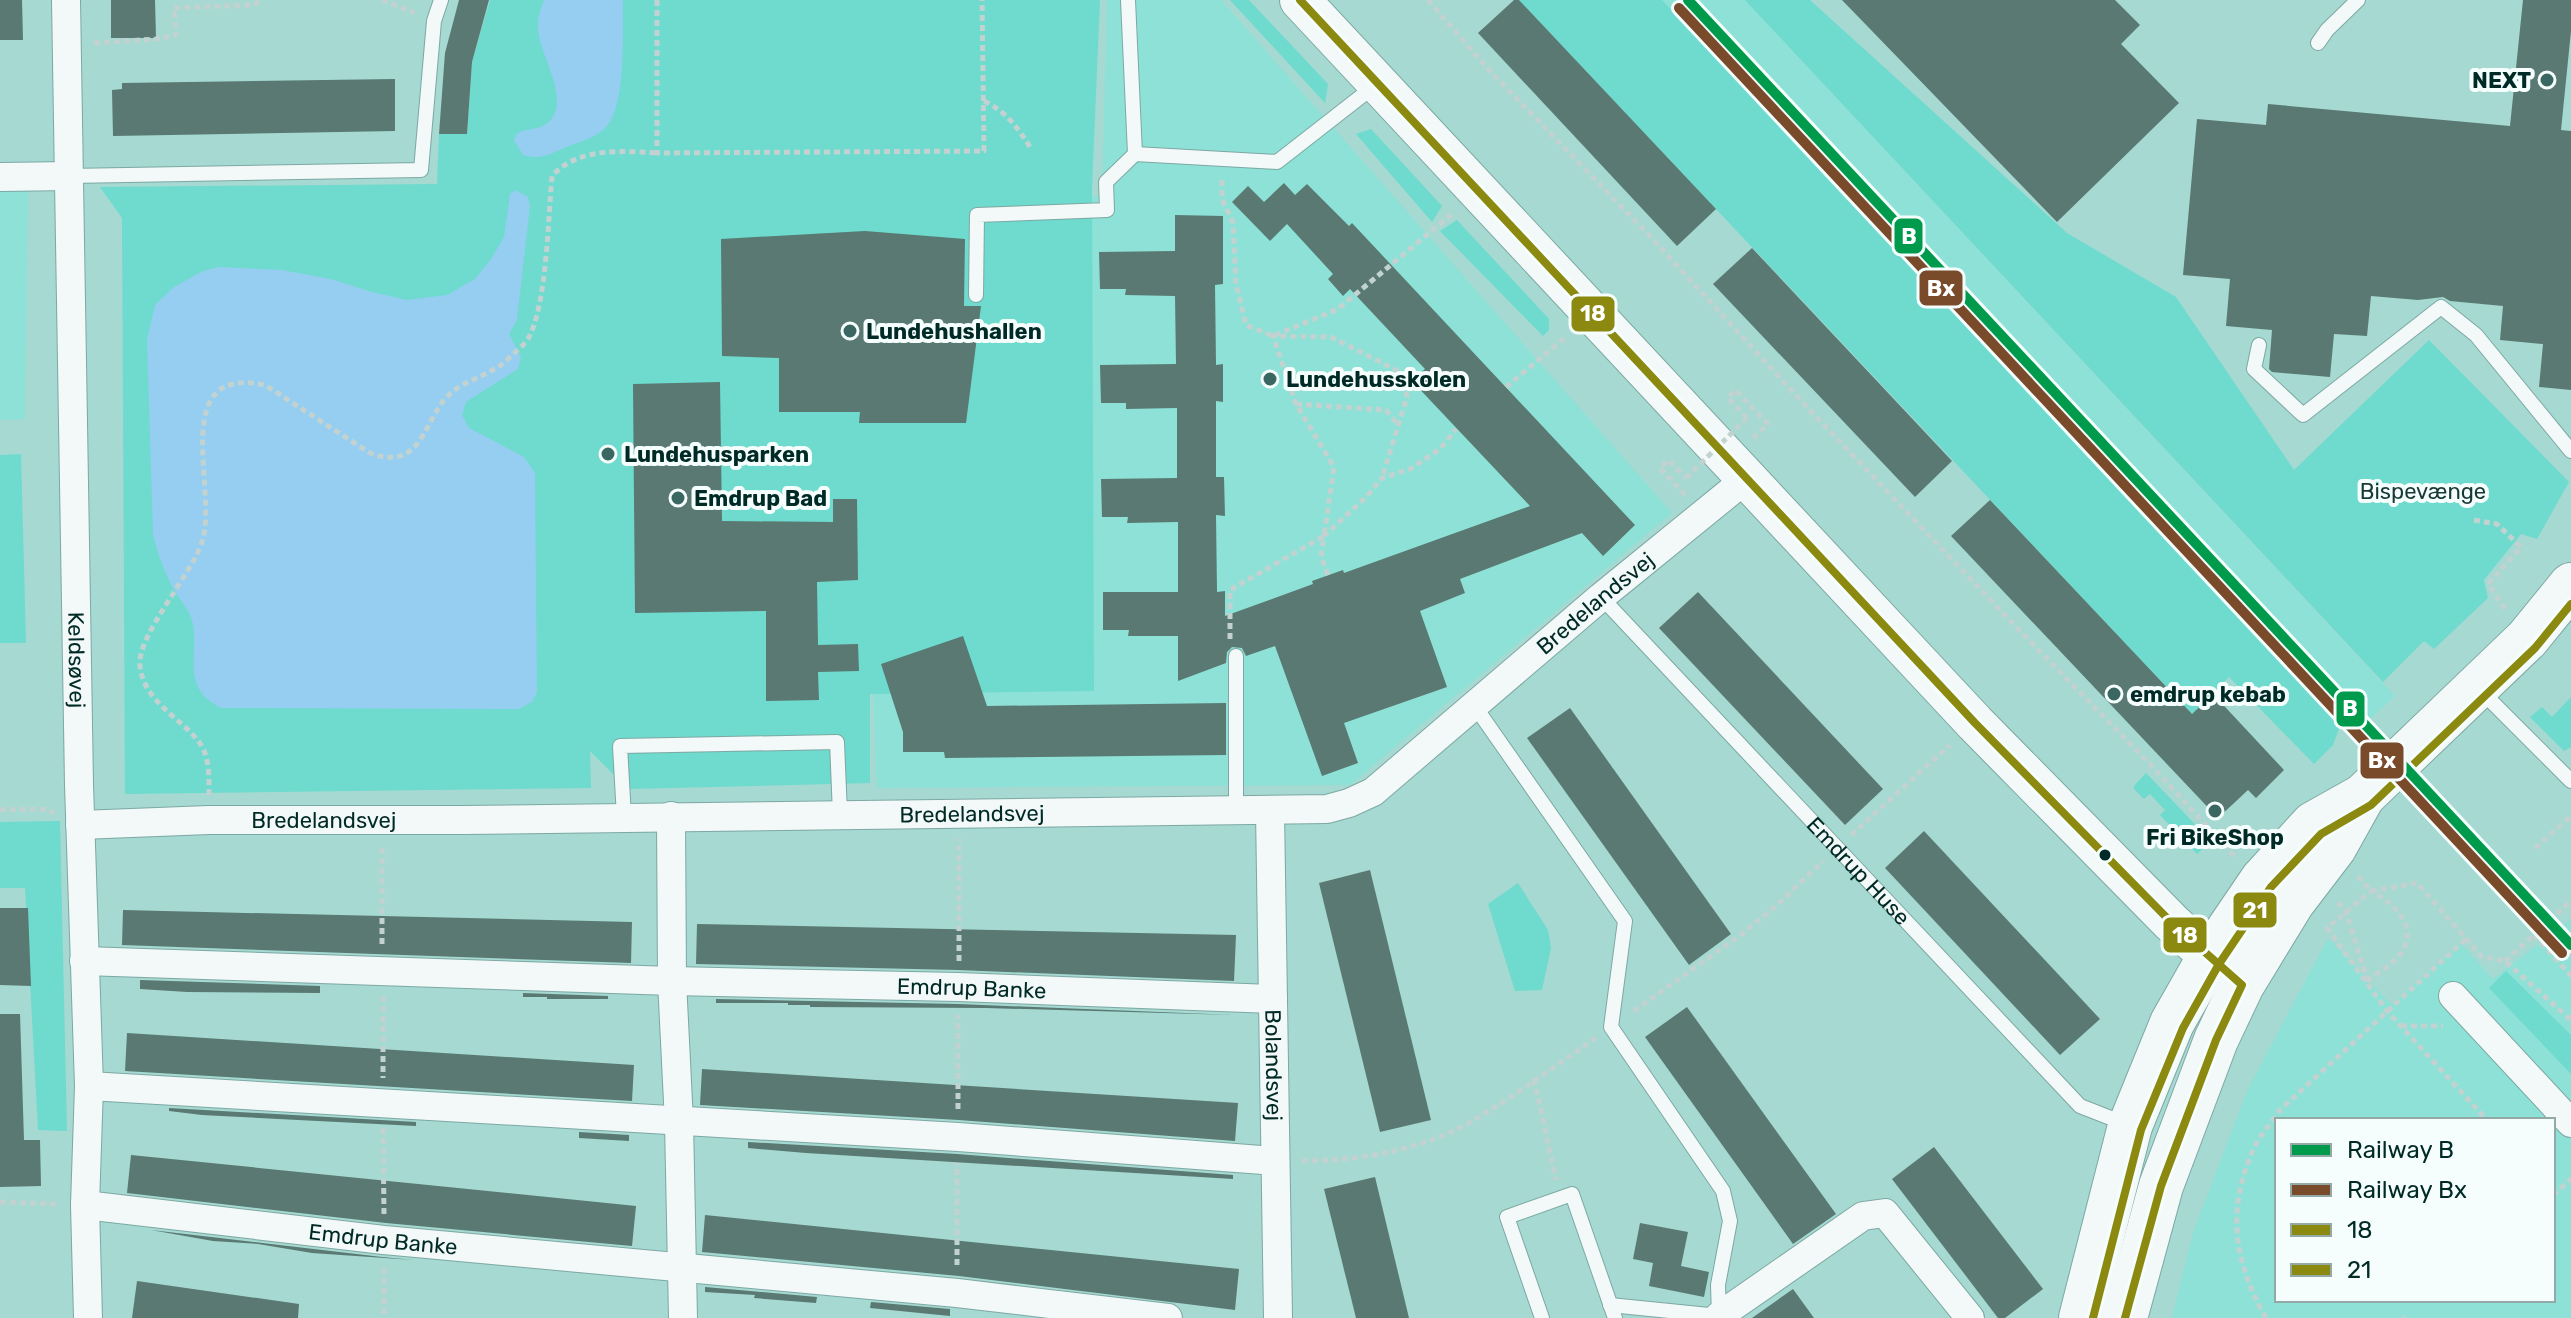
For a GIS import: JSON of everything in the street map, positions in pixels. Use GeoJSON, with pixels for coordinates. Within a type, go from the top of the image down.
{"type":"FeatureCollection","features":[{"type":"Feature","properties":{"kind":"main road"},"geometry":{"type":"LineString","coordinates":[[2081,1318],[2130,1126],[2172,1023],[2209,958],[2262,880],[2313,824],[2363,796],[2527,639],[2571,585]]}},
{"type":"Feature","properties":{"kind":"main road"},"geometry":{"type":"LineString","coordinates":[[2125,1318],[2161,1186],[2216,1040],[2242,985],[2363,796]]}},
{"type":"Feature","properties":{"kind":"street","name":"Keldsøvej"},"geometry":{"type":"LineString","coordinates":[[66,0],[80,825],[89,1086],[85,1205],[88,1318]]}},
{"type":"Feature","properties":{"kind":"street"},"geometry":{"type":"LineString","coordinates":[[1300,0],[1975,723],[2209,958],[2242,985]]}},
{"type":"Feature","properties":{"kind":"street"},"geometry":{"type":"LineString","coordinates":[[0,177],[69,176]]}},
{"type":"Feature","properties":{"kind":"street","name":"Bredelandsvej"},"geometry":{"type":"LineString","coordinates":[[80,825],[209,820],[1327,809],[1373,792],[1601,597],[1746,479]]}},
{"type":"Feature","properties":{"kind":"street","name":"Bolandsvej"},"geometry":{"type":"LineString","coordinates":[[1270,811],[1278,1318]]}},
{"type":"Feature","properties":{"kind":"street"},"geometry":{"type":"LineString","coordinates":[[671,816],[672,981],[683,1318]]}},
{"type":"Feature","properties":{"kind":"street","name":"Emdrup Banke"},"geometry":{"type":"LineString","coordinates":[[84,961],[1273,999]]}},
{"type":"Feature","properties":{"kind":"street"},"geometry":{"type":"LineString","coordinates":[[2453,996],[2571,1123]]}},
{"type":"Feature","properties":{"kind":"street"},"geometry":{"type":"LineString","coordinates":[[89,1086],[958,1137],[1275,1161]]}},
{"type":"Feature","properties":{"kind":"street","name":"Emdrup Banke"},"geometry":{"type":"LineString","coordinates":[[85,1205],[384,1240],[957,1293],[1168,1318]]}},
{"type":"Feature","properties":{"kind":"street"},"geometry":{"type":"LineString","coordinates":[[1720,1317],[1863,1216],[1885,1213],[1970,1318]]}},
{"type":"Feature","properties":{"kind":"lane"},"geometry":{"type":"LineString","coordinates":[[69,176],[421,170],[434,21],[441,0]]}},
{"type":"Feature","properties":{"kind":"lane"},"geometry":{"type":"LineString","coordinates":[[1128,0],[1135,154]]}},
{"type":"Feature","properties":{"kind":"lane"},"geometry":{"type":"LineString","coordinates":[[2318,43],[2358,0]]}},
{"type":"Feature","properties":{"kind":"lane"},"geometry":{"type":"LineString","coordinates":[[976,295],[977,215],[1107,210],[1106,182],[1135,154],[1277,162],[1378,84]]}},
{"type":"Feature","properties":{"kind":"lane"},"geometry":{"type":"LineString","coordinates":[[2259,345],[2254,369],[2303,415],[2441,307],[2476,335],[2571,451]]}},
{"type":"Feature","properties":{"kind":"lane","name":"Emdrup Huse"},"geometry":{"type":"LineString","coordinates":[[1601,597],[2080,1106],[2130,1126]]}},
{"type":"Feature","properties":{"kind":"lane"},"geometry":{"type":"LineString","coordinates":[[1236,656],[1236,812]]}},
{"type":"Feature","properties":{"kind":"lane"},"geometry":{"type":"LineString","coordinates":[[2465,700],[2571,781]]}},
{"type":"Feature","properties":{"kind":"lane"},"geometry":{"type":"LineString","coordinates":[[1474,705],[1625,921],[1611,1027],[1723,1191],[1730,1221],[1718,1285],[1720,1317],[1612,1311],[1572,1194],[1507,1217],[1542,1318]]}},
{"type":"Feature","properties":{"kind":"lane"},"geometry":{"type":"LineString","coordinates":[[624,817],[620,746],[837,742],[840,814]]}},
{"type":"Feature","properties":{"kind":"path"},"geometry":{"type":"LineString","coordinates":[[109,43],[176,35],[174,8],[253,5],[261,0]]}},
{"type":"Feature","properties":{"kind":"path"},"geometry":{"type":"LineString","coordinates":[[382,0],[434,21]]}},
{"type":"Feature","properties":{"kind":"path"},"geometry":{"type":"LineString","coordinates":[[657,0],[657,153]]}},
{"type":"Feature","properties":{"kind":"path"},"geometry":{"type":"LineString","coordinates":[[209,820],[206,756],[199,742],[154,698],[145,684],[139,664],[143,648],[161,612],[199,552],[207,528],[204,411],[215,392],[234,383],[265,385],[370,453],[397,457],[414,449],[445,399],[472,379],[502,365],[527,340],[541,299],[552,176],[563,164],[587,155],[629,151],[984,151],[982,0]]}},
{"type":"Feature","properties":{"kind":"path"},"geometry":{"type":"LineString","coordinates":[[1428,0],[1488,69],[1648,234],[1804,404],[2241,863]]}},
{"type":"Feature","properties":{"kind":"path"},"geometry":{"type":"LineString","coordinates":[[984,101],[1000,109],[1014,122],[1032,150]]}},
{"type":"Feature","properties":{"kind":"path"},"geometry":{"type":"LineString","coordinates":[[1222,159],[1222,199],[1233,223],[1236,284],[1246,325],[1273,336],[1331,337],[1404,374],[1407,397],[1382,478],[1366,497],[1324,536],[1230,590],[1230,654],[1236,656]]}},
{"type":"Feature","properties":{"kind":"path"},"geometry":{"type":"LineString","coordinates":[[1273,336],[1338,309],[1478,192]]}},
{"type":"Feature","properties":{"kind":"path"},"geometry":{"type":"LineString","coordinates":[[1506,387],[1592,315]]}},
{"type":"Feature","properties":{"kind":"path"},"geometry":{"type":"LineString","coordinates":[[1273,336],[1296,404],[1334,467],[1321,557],[1328,575]]}},
{"type":"Feature","properties":{"kind":"path"},"geometry":{"type":"LineString","coordinates":[[1678,487],[1660,468],[1668,460],[1686,478],[1747,418],[1728,398],[1735,390],[1756,411]]}},
{"type":"Feature","properties":{"kind":"path"},"geometry":{"type":"LineString","coordinates":[[1296,404],[1386,410],[1399,426]]}},
{"type":"Feature","properties":{"kind":"path"},"geometry":{"type":"LineString","coordinates":[[1382,478],[1410,469],[1440,449],[1456,429]]}},
{"type":"Feature","properties":{"kind":"path"},"geometry":{"type":"LineString","coordinates":[[2474,520],[2497,524],[2521,547],[2488,584],[2527,639]]}},
{"type":"Feature","properties":{"kind":"path"},"geometry":{"type":"LineString","coordinates":[[1275,1161],[1338,1160],[1382,1154],[1427,1142],[1477,1119],[1742,934],[1975,723]]}},
{"type":"Feature","properties":{"kind":"path"},"geometry":{"type":"LineString","coordinates":[[0,810],[46,809],[80,825]]}},
{"type":"Feature","properties":{"kind":"path"},"geometry":{"type":"LineString","coordinates":[[957,1293],[959,814]]}},
{"type":"Feature","properties":{"kind":"path"},"geometry":{"type":"LineString","coordinates":[[2535,848],[2571,816]]}},
{"type":"Feature","properties":{"kind":"path"},"geometry":{"type":"LineString","coordinates":[[381,819],[384,1318]]}},
{"type":"Feature","properties":{"kind":"path"},"geometry":{"type":"LineString","coordinates":[[2324,861],[2395,906],[2404,920],[2408,935],[2400,956],[2367,981]]}},
{"type":"Feature","properties":{"kind":"path"},"geometry":{"type":"LineString","coordinates":[[2324,861],[2346,912],[2371,991]]}},
{"type":"Feature","properties":{"kind":"path"},"geometry":{"type":"LineString","coordinates":[[2485,1118],[2387,1011],[2327,928],[2371,891],[2417,883],[2482,957],[2505,961],[2571,1020]]}},
{"type":"Feature","properties":{"kind":"path"},"geometry":{"type":"LineString","coordinates":[[2505,961],[2571,901]]}},
{"type":"Feature","properties":{"kind":"path"},"geometry":{"type":"LineString","coordinates":[[2534,935],[2571,976]]}},
{"type":"Feature","properties":{"kind":"path"},"geometry":{"type":"LineString","coordinates":[[2266,1318],[2252,1294],[2238,1254],[2236,1217],[2242,1181],[2256,1144],[2280,1110],[2466,939]]}},
{"type":"Feature","properties":{"kind":"path"},"geometry":{"type":"LineString","coordinates":[[1534,1079],[1561,1197]]}},
{"type":"Feature","properties":{"kind":"path"},"geometry":{"type":"LineString","coordinates":[[2555,1193],[2571,1179]]}},
{"type":"Feature","properties":{"kind":"path"},"geometry":{"type":"LineString","coordinates":[[0,1202],[85,1205]]}},
{"type":"Feature","properties":{"kind":"shaded area"},"geometry":{"type":"Polygon","coordinates":[[[544,0],[623,0],[622,70],[616,107],[602,131],[552,154],[536,157],[523,155],[514,140],[517,133],[546,124],[554,116],[557,106],[554,82],[538,31],[538,18],[544,0]]]}},
{"type":"Feature","properties":{"kind":"shaded area","name":"Lundehusskolen"},"geometry":{"type":"Polygon","coordinates":[[[1107,0],[1221,0],[1672,513],[1350,785],[877,788],[862,430],[982,198],[1102,196],[1107,0]]]}},
{"type":"Feature","properties":{"kind":"shaded area"},"geometry":{"type":"Polygon","coordinates":[[[1662,0],[1745,0],[2395,696],[2357,731],[2341,723],[1662,0]]]}},
{"type":"Feature","properties":{"kind":"shaded area"},"geometry":{"type":"Polygon","coordinates":[[[0,188],[28,188],[25,419],[0,420],[0,188]]]}},
{"type":"Feature","properties":{"kind":"shaded area"},"geometry":{"type":"Polygon","coordinates":[[[515,190],[528,197],[530,206],[517,320],[509,334],[521,357],[518,369],[466,402],[462,415],[469,428],[524,457],[535,473],[537,692],[532,702],[519,709],[221,708],[208,700],[195,680],[192,620],[167,575],[153,535],[147,340],[155,305],[174,287],[203,271],[219,267],[282,270],[331,279],[407,300],[447,295],[475,279],[491,259],[504,237],[510,194],[515,190]]]}},
{"type":"Feature","properties":{"kind":"shaded area"},"geometry":{"type":"Polygon","coordinates":[[[2571,919],[2571,1035],[2537,1003],[2571,1039],[2571,1318],[2172,1318],[2193,1233],[2247,1091],[2328,938],[2391,1004],[2461,944],[2493,979],[2571,919]]]}},
{"type":"Feature","properties":{"kind":"green space","name":"Lundehusparken"},"geometry":{"type":"Polygon","coordinates":[[[490,0],[1100,0],[1092,187],[1094,691],[870,694],[870,783],[628,789],[590,751],[591,788],[125,794],[122,218],[100,187],[437,184],[439,134],[467,134],[472,62],[490,0]]]}},
{"type":"Feature","properties":{"kind":"green space"},"geometry":{"type":"Polygon","coordinates":[[[1230,0],[1249,0],[1328,84],[1325,103],[1230,0]]]}},
{"type":"Feature","properties":{"kind":"green space"},"geometry":{"type":"Polygon","coordinates":[[[1519,0],[1662,0],[2341,723],[2333,745],[2314,764],[2229,677],[2192,714],[1519,0]]]}},
{"type":"Feature","properties":{"kind":"green space","name":"Bispevænge"},"geometry":{"type":"Polygon","coordinates":[[[1745,0],[1810,0],[2067,233],[2176,297],[2294,470],[2429,340],[2569,482],[2537,539],[2521,534],[2484,580],[2488,598],[2434,649],[2424,641],[2383,682],[1745,0]]]}},
{"type":"Feature","properties":{"kind":"green space"},"geometry":{"type":"Polygon","coordinates":[[[1371,129],[1442,206],[1432,222],[1356,134],[1371,129]]]}},
{"type":"Feature","properties":{"kind":"green space"},"geometry":{"type":"Polygon","coordinates":[[[1457,220],[1549,319],[1549,330],[1543,336],[1440,231],[1457,220]]]}},
{"type":"Feature","properties":{"kind":"green space"},"geometry":{"type":"Polygon","coordinates":[[[21,454],[26,643],[0,643],[0,455],[21,454]]]}},
{"type":"Feature","properties":{"kind":"green space"},"geometry":{"type":"Polygon","coordinates":[[[2571,697],[2571,747],[2564,751],[2530,717],[2542,707],[2552,717],[2571,697]]]}},
{"type":"Feature","properties":{"kind":"green space"},"geometry":{"type":"Polygon","coordinates":[[[2146,773],[2211,841],[2197,854],[2160,815],[2165,810],[2150,794],[2144,799],[2134,789],[2146,773]]]}},
{"type":"Feature","properties":{"kind":"green space"},"geometry":{"type":"Polygon","coordinates":[[[60,821],[67,1131],[38,1130],[25,888],[0,888],[0,822],[60,821]]]}},
{"type":"Feature","properties":{"kind":"green space"},"geometry":{"type":"Polygon","coordinates":[[[1518,883],[1548,930],[1551,948],[1542,990],[1515,991],[1488,904],[1518,883]]]}},
{"type":"Feature","properties":{"kind":"green space"},"geometry":{"type":"Polygon","coordinates":[[[2506,971],[2571,1035],[2571,1074],[2489,988],[2506,971]]]}},
{"type":"Feature","properties":{"kind":"building"},"geometry":{"type":"Polygon","coordinates":[[[0,0],[22,0],[23,40],[0,40],[0,0]]]}},
{"type":"Feature","properties":{"kind":"building"},"geometry":{"type":"Polygon","coordinates":[[[111,0],[155,0],[156,38],[111,38],[111,0]]]}},
{"type":"Feature","properties":{"kind":"building"},"geometry":{"type":"Polygon","coordinates":[[[459,0],[489,0],[472,62],[467,134],[439,134],[445,53],[459,0]]]}},
{"type":"Feature","properties":{"kind":"building"},"geometry":{"type":"Polygon","coordinates":[[[1514,0],[1519,0],[1716,209],[1677,246],[1478,33],[1514,0]]]}},
{"type":"Feature","properties":{"kind":"building"},"geometry":{"type":"Polygon","coordinates":[[[1842,0],[2115,0],[2140,25],[2121,44],[2179,103],[2057,222],[1842,0]]]}},
{"type":"Feature","properties":{"kind":"building"},"geometry":{"type":"Polygon","coordinates":[[[2523,0],[2571,0],[2561,130],[2571,131],[2571,390],[2539,387],[2543,344],[2500,340],[2503,306],[2450,301],[2443,297],[2418,300],[2371,296],[2367,336],[2334,334],[2330,377],[2272,372],[2269,369],[2272,330],[2226,326],[2230,279],[2183,275],[2197,119],[2266,125],[2268,104],[2510,126],[2523,0]]]}},
{"type":"Feature","properties":{"kind":"building"},"geometry":{"type":"Polygon","coordinates":[[[395,79],[395,131],[113,136],[112,90],[122,89],[122,83],[395,79]]]}},
{"type":"Feature","properties":{"kind":"building"},"geometry":{"type":"Polygon","coordinates":[[[1284,183],[1295,195],[1307,184],[1349,226],[1352,223],[1635,525],[1603,556],[1582,533],[1460,579],[1465,593],[1420,611],[1447,687],[1344,723],[1358,763],[1322,776],[1275,646],[1246,656],[1242,648],[1232,647],[1227,652],[1226,663],[1178,681],[1178,636],[1128,636],[1129,630],[1103,630],[1103,592],[1178,592],[1178,522],[1127,523],[1128,517],[1102,517],[1101,479],[1177,478],[1177,408],[1126,409],[1126,403],[1101,403],[1100,365],[1176,364],[1175,296],[1125,295],[1126,289],[1100,289],[1099,252],[1175,251],[1175,215],[1223,216],[1223,284],[1215,285],[1216,365],[1223,364],[1223,402],[1216,401],[1216,477],[1224,477],[1225,516],[1216,515],[1217,592],[1225,591],[1225,616],[1313,584],[1312,581],[1343,570],[1344,573],[1530,506],[1412,381],[1425,369],[1350,289],[1343,296],[1328,279],[1333,274],[1287,224],[1270,241],[1232,202],[1248,186],[1264,202],[1284,183]]]}},
{"type":"Feature","properties":{"kind":"building","name":"Lundehushallen"},"geometry":{"type":"Polygon","coordinates":[[[865,231],[965,239],[964,306],[981,306],[966,423],[859,423],[860,412],[779,412],[779,358],[722,356],[721,239],[865,231]]]}},
{"type":"Feature","properties":{"kind":"building"},"geometry":{"type":"Polygon","coordinates":[[[1752,248],[1952,461],[1915,497],[1713,284],[1752,248]]]}},
{"type":"Feature","properties":{"kind":"building"},"geometry":{"type":"Polygon","coordinates":[[[720,382],[722,521],[833,522],[833,499],[857,499],[858,580],[817,582],[818,645],[858,644],[859,671],[818,672],[819,700],[766,701],[766,611],[635,613],[633,384],[720,382]]]}},
{"type":"Feature","properties":{"kind":"building"},"geometry":{"type":"Polygon","coordinates":[[[1990,500],[2192,714],[2213,694],[2284,770],[2256,798],[2248,790],[2218,818],[1951,536],[1990,500]]]}},
{"type":"Feature","properties":{"kind":"building"},"geometry":{"type":"Polygon","coordinates":[[[1698,592],[1883,789],[1845,825],[1659,628],[1698,592]]]}},
{"type":"Feature","properties":{"kind":"building"},"geometry":{"type":"Polygon","coordinates":[[[963,636],[987,706],[1226,703],[1226,755],[945,758],[944,752],[903,752],[903,732],[881,664],[963,636]]]}},
{"type":"Feature","properties":{"kind":"building"},"geometry":{"type":"Polygon","coordinates":[[[1570,708],[1731,934],[1689,965],[1527,738],[1570,708]]]}},
{"type":"Feature","properties":{"kind":"building"},"geometry":{"type":"Polygon","coordinates":[[[1924,831],[2100,1019],[2060,1055],[1885,868],[1924,831]]]}},
{"type":"Feature","properties":{"kind":"building"},"geometry":{"type":"Polygon","coordinates":[[[1370,870],[1431,1120],[1380,1132],[1319,883],[1370,870]]]}},
{"type":"Feature","properties":{"kind":"building"},"geometry":{"type":"Polygon","coordinates":[[[0,908],[28,908],[31,986],[0,985],[0,908]]]}},
{"type":"Feature","properties":{"kind":"building"},"geometry":{"type":"Polygon","coordinates":[[[123,910],[632,922],[631,963],[122,945],[123,910]]]}},
{"type":"Feature","properties":{"kind":"building"},"geometry":{"type":"Polygon","coordinates":[[[697,924],[1236,935],[1234,981],[696,964],[697,924]]]}},
{"type":"Feature","properties":{"kind":"building"},"geometry":{"type":"Polygon","coordinates":[[[140,980],[320,986],[320,993],[140,989],[140,980]]]}},
{"type":"Feature","properties":{"kind":"building"},"geometry":{"type":"Polygon","coordinates":[[[523,993],[608,996],[608,999],[547,999],[523,997],[523,993]]]}},
{"type":"Feature","properties":{"kind":"building"},"geometry":{"type":"Polygon","coordinates":[[[716,999],[958,1004],[1234,1015],[810,1007],[788,1003],[716,1003],[716,999]]]}},
{"type":"Feature","properties":{"kind":"building"},"geometry":{"type":"Polygon","coordinates":[[[1687,1007],[1836,1214],[1793,1244],[1645,1037],[1687,1007]]]}},
{"type":"Feature","properties":{"kind":"building"},"geometry":{"type":"Polygon","coordinates":[[[0,1014],[20,1014],[24,1140],[40,1140],[41,1186],[0,1187],[0,1014]]]}},
{"type":"Feature","properties":{"kind":"building"},"geometry":{"type":"Polygon","coordinates":[[[127,1033],[634,1065],[632,1101],[125,1071],[127,1033]]]}},
{"type":"Feature","properties":{"kind":"building"},"geometry":{"type":"Polygon","coordinates":[[[702,1069],[1238,1103],[1235,1141],[959,1120],[700,1105],[702,1069]]]}},
{"type":"Feature","properties":{"kind":"building"},"geometry":{"type":"Polygon","coordinates":[[[169,1108],[416,1122],[416,1126],[202,1115],[169,1111],[169,1108]]]}},
{"type":"Feature","properties":{"kind":"building"},"geometry":{"type":"Polygon","coordinates":[[[579,1132],[629,1135],[629,1141],[579,1138],[579,1132]]]}},
{"type":"Feature","properties":{"kind":"building"},"geometry":{"type":"Polygon","coordinates":[[[748,1142],[1233,1175],[1233,1179],[806,1153],[748,1148],[748,1142]]]}},
{"type":"Feature","properties":{"kind":"building"},"geometry":{"type":"Polygon","coordinates":[[[1934,1147],[2043,1289],[2005,1318],[1998,1318],[1892,1179],[1934,1147]]]}},
{"type":"Feature","properties":{"kind":"building"},"geometry":{"type":"Polygon","coordinates":[[[131,1155],[636,1206],[632,1246],[386,1223],[127,1193],[131,1155]]]}},
{"type":"Feature","properties":{"kind":"building"},"geometry":{"type":"Polygon","coordinates":[[[1375,1177],[1409,1318],[1356,1318],[1324,1189],[1375,1177]]]}},
{"type":"Feature","properties":{"kind":"building"},"geometry":{"type":"Polygon","coordinates":[[[705,1215],[1239,1269],[1235,1310],[959,1276],[702,1252],[705,1215]]]}},
{"type":"Feature","properties":{"kind":"building"},"geometry":{"type":"Polygon","coordinates":[[[1640,1223],[1688,1232],[1681,1266],[1709,1272],[1704,1297],[1649,1286],[1653,1263],[1633,1259],[1640,1223]]]}},
{"type":"Feature","properties":{"kind":"building"},"geometry":{"type":"Polygon","coordinates":[[[151,1230],[382,1257],[414,1260],[312,1253],[151,1230]]]}},
{"type":"Feature","properties":{"kind":"building"},"geometry":{"type":"Polygon","coordinates":[[[137,1281],[299,1304],[298,1318],[132,1318],[137,1281]]]}},
{"type":"Feature","properties":{"kind":"building"},"geometry":{"type":"Polygon","coordinates":[[[705,1287],[817,1297],[816,1303],[754,1298],[755,1295],[705,1292],[705,1287]]]}},
{"type":"Feature","properties":{"kind":"building"},"geometry":{"type":"Polygon","coordinates":[[[1793,1289],[1814,1318],[1752,1318],[1793,1289]]]}},
{"type":"Feature","properties":{"kind":"building"},"geometry":{"type":"Polygon","coordinates":[[[871,1302],[950,1309],[950,1316],[870,1308],[871,1302]]]}},
{"type":"Feature","properties":{"kind":"rail line","name":"B"},"geometry":{"type":"LineString","coordinates":[[1688,0],[2571,945]]}},
{"type":"Feature","properties":{"kind":"rail line","name":"Bx"},"geometry":{"type":"LineString","coordinates":[[1679,8],[2562,953]]}},
{"type":"Feature","properties":{"kind":"transit line","name":"18"},"geometry":{"type":"LineString","coordinates":[[1300,0],[1975,723],[2172,923],[2242,985],[2216,1040],[2161,1186],[2125,1318]]}},
{"type":"Feature","properties":{"kind":"transit line","name":"21"},"geometry":{"type":"LineString","coordinates":[[2093,1318],[2141,1130],[2183,1028],[2219,964],[2271,887],[2321,834],[2371,805],[2535,648],[2571,604]]}},
{"type":"Feature","properties":{"kind":"place","name":"NEXT"},"geometry":{"type":"Point","coordinates":[2547,80]}},
{"type":"Feature","properties":{"kind":"place","name":"Lundehushallen"},"geometry":{"type":"Point","coordinates":[850,331]}},
{"type":"Feature","properties":{"kind":"place","name":"Lundehusskolen"},"geometry":{"type":"Point","coordinates":[1270,379]}},
{"type":"Feature","properties":{"kind":"place","name":"Lundehusparken"},"geometry":{"type":"Point","coordinates":[608,454]}},
{"type":"Feature","properties":{"kind":"place","name":"Emdrup Bad"},"geometry":{"type":"Point","coordinates":[678,498]}},
{"type":"Feature","properties":{"kind":"place","name":"emdrup kebab"},"geometry":{"type":"Point","coordinates":[2114,694]}},
{"type":"Feature","properties":{"kind":"place","name":"Fri BikeShop"},"geometry":{"type":"Point","coordinates":[2215,811]}}]}
